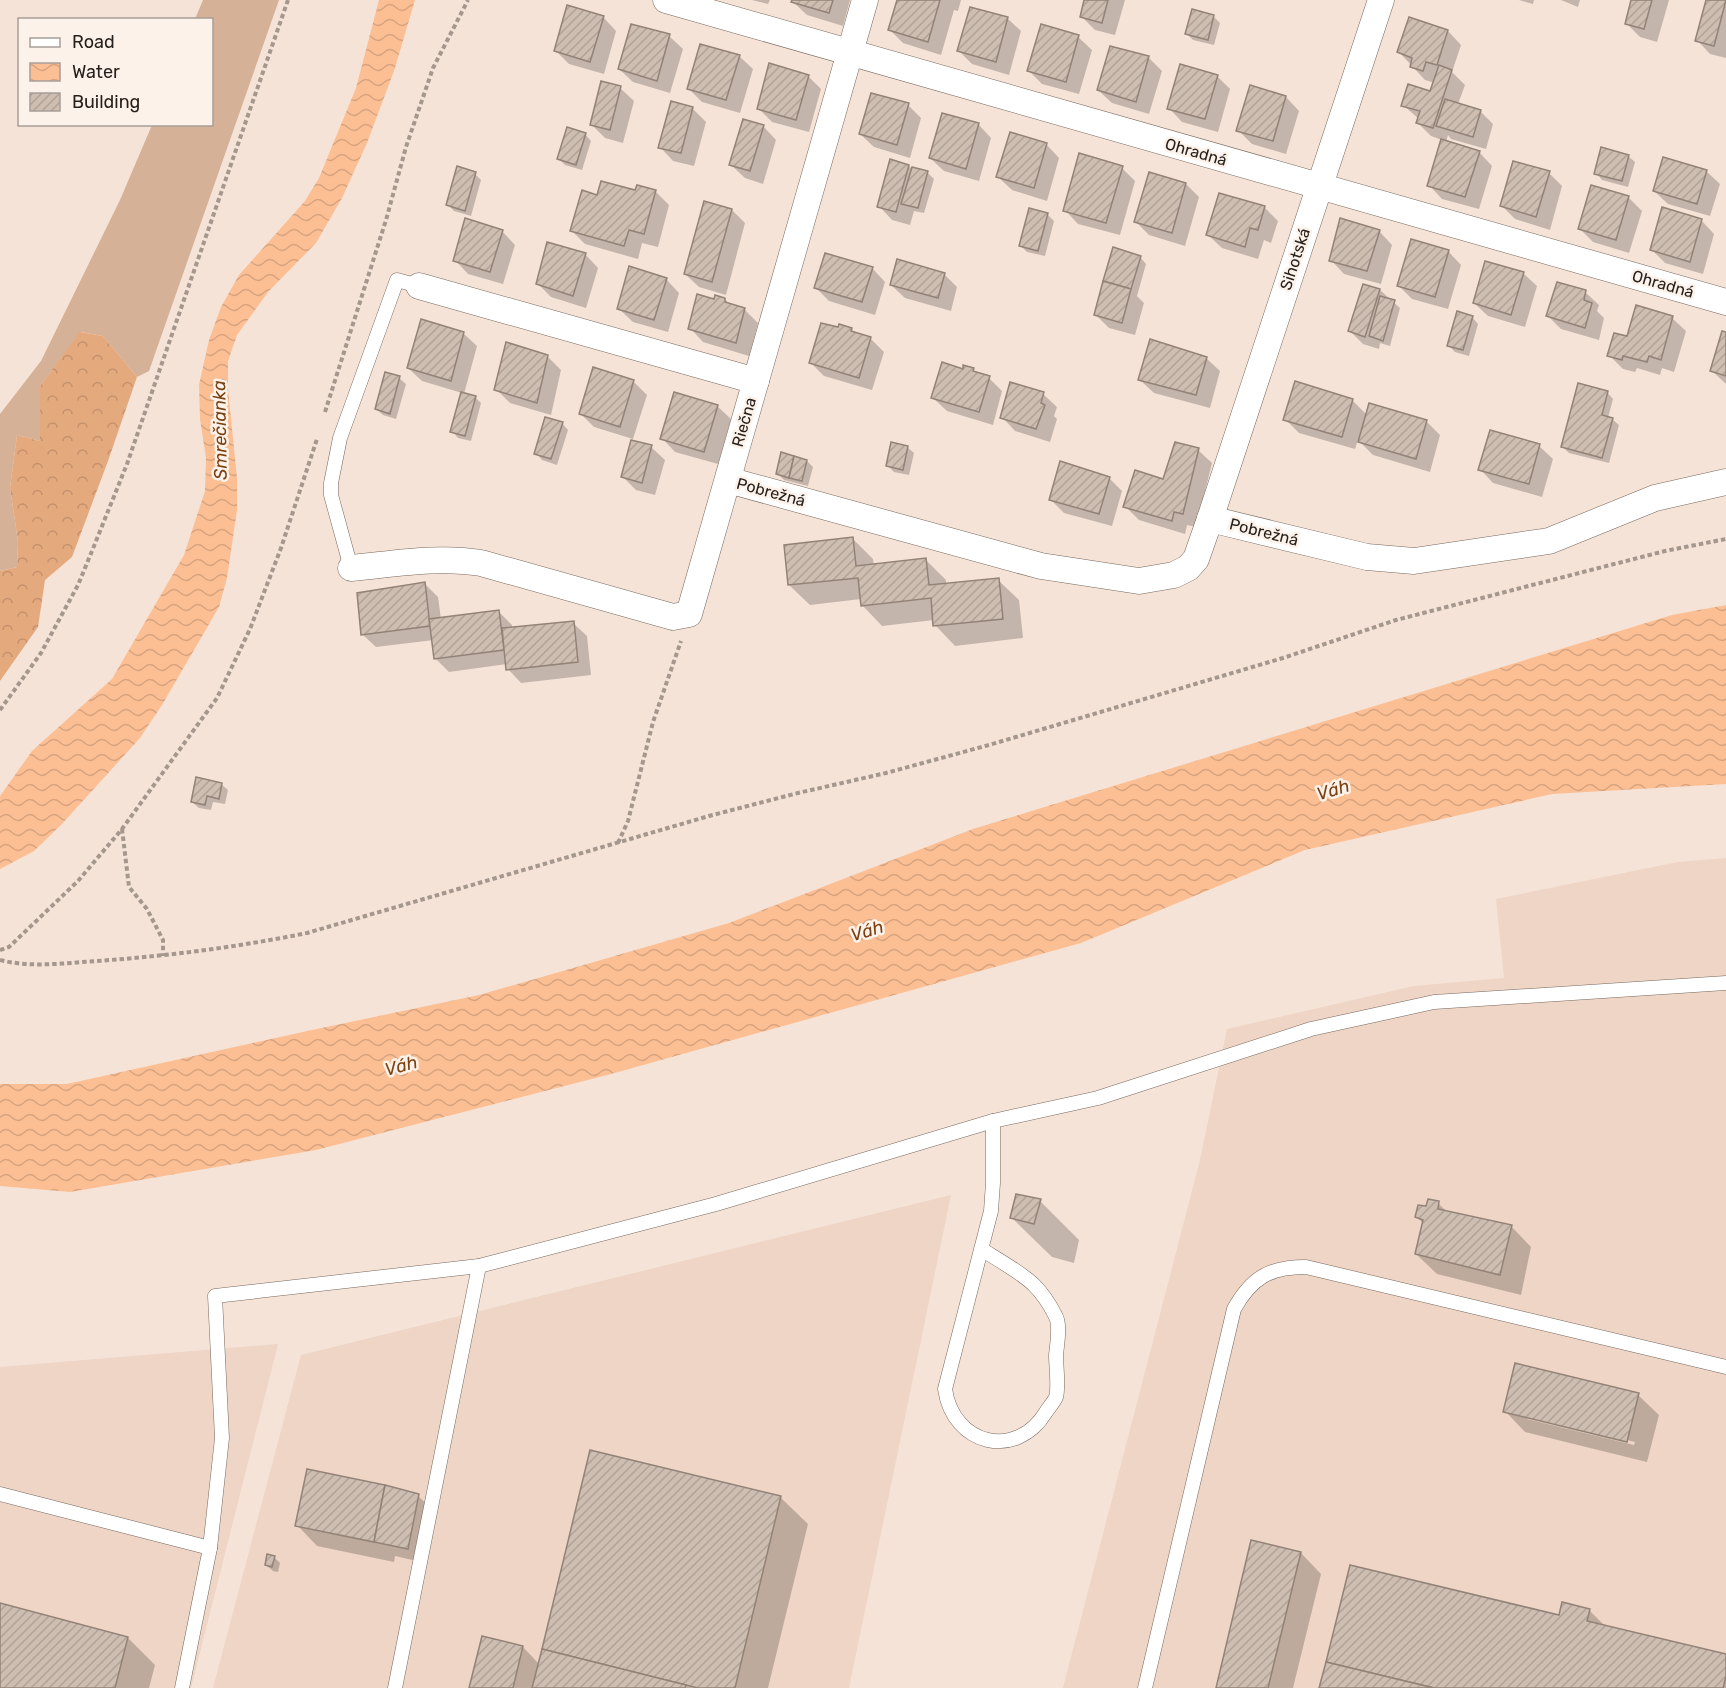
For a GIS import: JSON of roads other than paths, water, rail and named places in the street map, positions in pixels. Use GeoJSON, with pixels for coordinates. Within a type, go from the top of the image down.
{"type":"FeatureCollection","features":[{"type":"Feature","properties":{"kind":"street","name":"Ohradná"},"geometry":{"type":"LineString","coordinates":[[666,0],[1726,302]]}},
{"type":"Feature","properties":{"kind":"street","name":"Riečna"},"geometry":{"type":"LineString","coordinates":[[351,568],[436,559],[461,560],[481,563],[673,617],[689,615],[865,0]]}},
{"type":"Feature","properties":{"kind":"street","name":"Sihotská"},"geometry":{"type":"LineString","coordinates":[[1210,519],[1381,0]]}},
{"type":"Feature","properties":{"kind":"street"},"geometry":{"type":"LineString","coordinates":[[419,286],[756,381]]}},
{"type":"Feature","properties":{"kind":"street","name":"Pobrežná"},"geometry":{"type":"LineString","coordinates":[[728,480],[1041,566],[1139,581],[1174,575],[1188,568],[1196,559],[1210,519],[1367,557],[1414,561],[1549,541],[1655,498],[1726,482]]}},
{"type":"Feature","properties":{"kind":"lane"},"geometry":{"type":"LineString","coordinates":[[351,568],[331,495],[331,483],[340,438],[397,280],[419,286]]}},
{"type":"Feature","properties":{"kind":"lane"},"geometry":{"type":"LineString","coordinates":[[182,1688],[210,1548],[222,1438],[215,1296],[479,1266],[717,1204],[993,1121],[1098,1098],[1311,1029],[1434,1002],[1726,983]]}},
{"type":"Feature","properties":{"kind":"lane"},"geometry":{"type":"LineString","coordinates":[[981,1249],[1034,1285],[1057,1318],[1056,1396],[1033,1429],[1009,1441],[996,1442],[970,1433],[955,1418],[946,1398],[945,1389],[981,1249],[991,1211],[993,1121]]}},
{"type":"Feature","properties":{"kind":"lane"},"geometry":{"type":"LineString","coordinates":[[395,1688],[479,1266]]}},
{"type":"Feature","properties":{"kind":"lane"},"geometry":{"type":"LineString","coordinates":[[1145,1688],[1234,1309],[1242,1294],[1255,1281],[1270,1272],[1287,1267],[1306,1267],[1726,1367]]}},
{"type":"Feature","properties":{"kind":"lane"},"geometry":{"type":"LineString","coordinates":[[0,1494],[210,1548]]}},
{"type":"Feature","properties":{"kind":"water","name":"Smrečianka"},"geometry":{"type":"Polygon","coordinates":[[[379,0],[415,0],[394,71],[367,143],[342,198],[316,243],[268,292],[237,335],[228,361],[228,389],[237,478],[237,510],[227,578],[219,607],[140,738],[61,825],[34,851],[0,869],[0,796],[32,751],[112,679],[184,555],[205,491],[206,458],[200,419],[199,385],[209,340],[221,307],[239,275],[305,201],[319,178],[356,88],[379,0]]]}},
{"type":"Feature","properties":{"kind":"water","name":"Váh"},"geometry":{"type":"Polygon","coordinates":[[[1726,605],[1726,784],[1552,794],[1305,850],[1081,943],[611,1074],[316,1150],[70,1192],[0,1186],[0,1084],[67,1084],[479,995],[729,923],[973,829],[1672,615],[1726,605]]]}}]}
